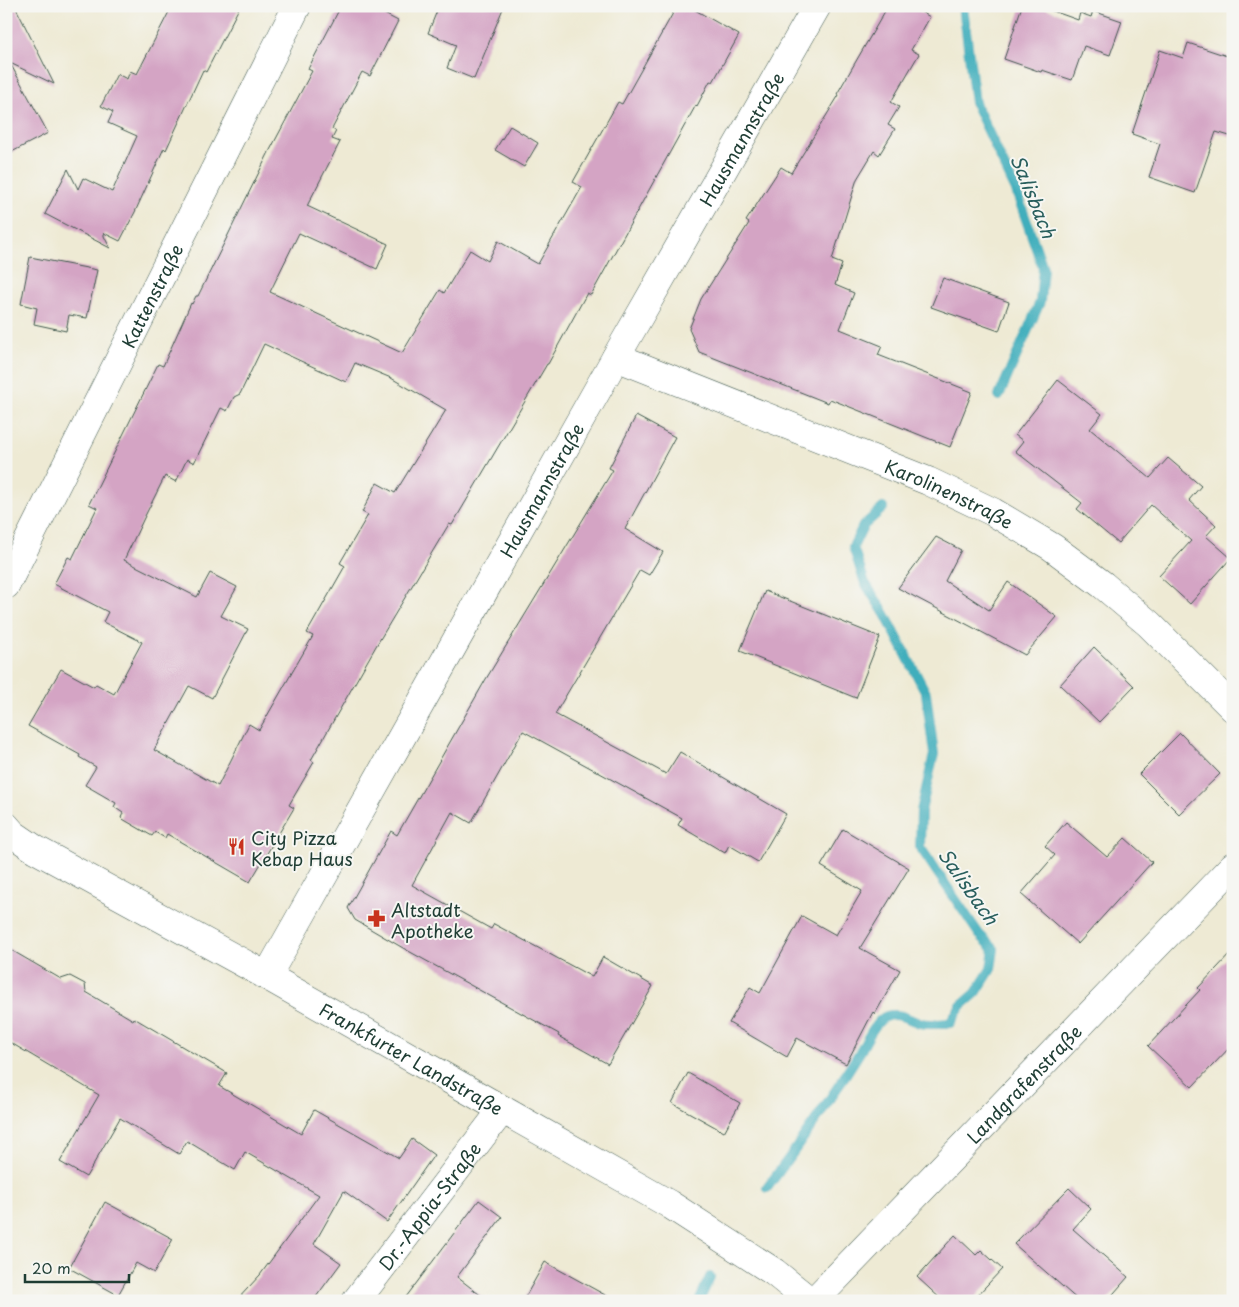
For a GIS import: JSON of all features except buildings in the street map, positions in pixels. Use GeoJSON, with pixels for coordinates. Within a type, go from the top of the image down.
{"type":"FeatureCollection","features":[{"type":"Feature","properties":{"kind":"street","name":"Kattenstraße"},"geometry":{"type":"LineString","coordinates":[[6,585],[297,6]]}},
{"type":"Feature","properties":{"kind":"street","name":"Hausmannstraße"},"geometry":{"type":"LineString","coordinates":[[267,976],[616,357],[817,6]]}},
{"type":"Feature","properties":{"kind":"street","name":"Karolinenstraße"},"geometry":{"type":"LineString","coordinates":[[616,357],[928,481],[993,512],[1052,547],[1103,585],[1149,624],[1233,708]]}},
{"type":"Feature","properties":{"kind":"street","name":"Frankfurter Landstraße"},"geometry":{"type":"LineString","coordinates":[[6,826],[13,834],[35,849],[267,976],[669,1204],[774,1272],[810,1301]]}},
{"type":"Feature","properties":{"kind":"street","name":"Landgrafenstraße"},"geometry":{"type":"LineString","coordinates":[[814,1301],[1233,866]]}},
{"type":"Feature","properties":{"kind":"street","name":"Dr.-Appia-Straße"},"geometry":{"type":"LineString","coordinates":[[356,1301],[502,1110]]}},
{"type":"Feature","properties":{"kind":"waterway","name":"Salisbach"},"geometry":{"type":"LineString","coordinates":[[963,6],[975,103],[1016,191],[1043,268],[1040,302],[999,396]]}},
{"type":"Feature","properties":{"kind":"waterway","name":"Salisbach"},"geometry":{"type":"LineString","coordinates":[[767,1188],[827,1104],[871,1032],[883,1018],[896,1015],[924,1024],[950,1023],[961,1006],[976,993],[991,969],[994,949],[979,934],[920,847],[921,811],[934,754],[926,693],[885,614],[865,583],[853,547],[863,526],[883,508]]}},
{"type":"Feature","properties":{"kind":"waterway","name":"Salisbach"},"geometry":{"type":"LineString","coordinates":[[699,1301],[710,1277]]}},
{"type":"Feature","properties":{"kind":"place","name":"City Pizza Kebap Haus"},"geometry":{"type":"Point","coordinates":[237,847]}},
{"type":"Feature","properties":{"kind":"place","name":"Altstadt Apotheke"},"geometry":{"type":"Point","coordinates":[377,919]}}]}
